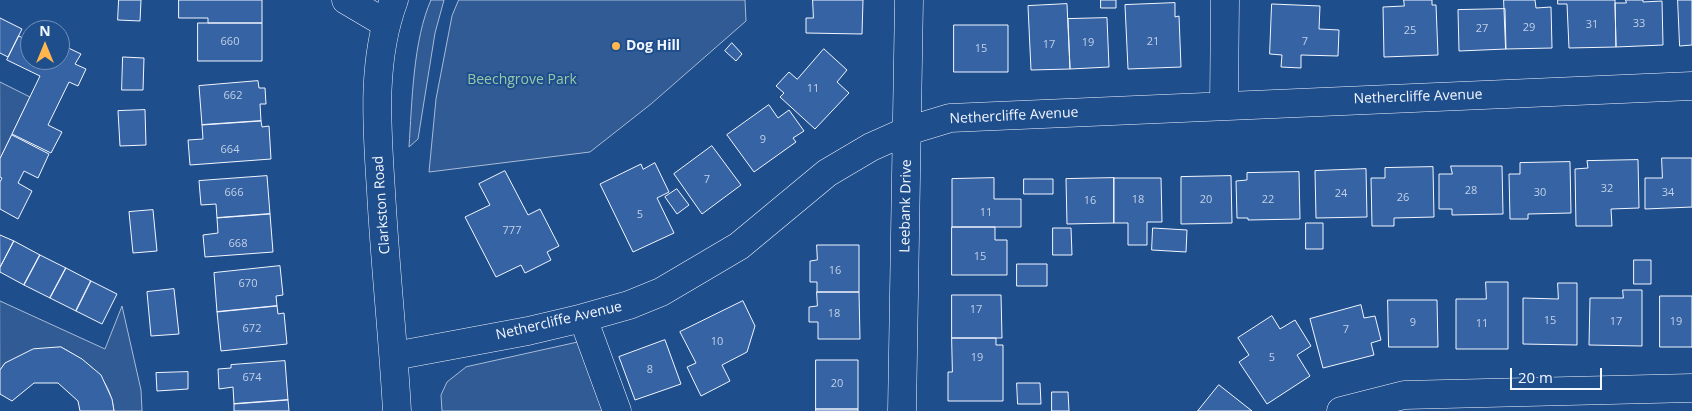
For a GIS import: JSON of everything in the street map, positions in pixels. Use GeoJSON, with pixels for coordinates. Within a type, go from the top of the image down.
{"type":"FeatureCollection","features":[{"type":"Feature","properties":{"kind":"street"},"geometry":{"type":"LineString","coordinates":[[346,0],[389,11]]}},
{"type":"Feature","properties":{"kind":"street","name":"Leebank Drive"},"geometry":{"type":"LineString","coordinates":[[902,411],[909,0]]}},
{"type":"Feature","properties":{"kind":"street"},"geometry":{"type":"LineString","coordinates":[[1224,105],[1225,0]]}},
{"type":"Feature","properties":{"kind":"street","name":"Clarkston Road"},"geometry":{"type":"LineString","coordinates":[[389,11],[377,93],[383,234],[394,356],[396,411]]}},
{"type":"Feature","properties":{"kind":"street","name":"Nethercliffe Avenue"},"geometry":{"type":"LineString","coordinates":[[394,356],[528,331],[583,318],[629,305],[661,292],[739,246],[827,173],[871,147],[907,131],[950,118],[1692,86]]}},
{"type":"Feature","properties":{"kind":"street"},"geometry":{"type":"LineString","coordinates":[[583,318],[617,411]]}},
{"type":"Feature","properties":{"kind":"street"},"geometry":{"type":"LineString","coordinates":[[1341,411],[1404,395],[1692,388]]}},
{"type":"Feature","properties":{"kind":"green space"},"geometry":{"type":"Polygon","coordinates":[[[431,0],[444,0],[435,33],[418,139],[409,147],[417,52],[420,34],[431,0]]]}},
{"type":"Feature","properties":{"kind":"green space","name":"Beechgrove Park"},"geometry":{"type":"Polygon","coordinates":[[[459,0],[745,0],[746,21],[651,104],[590,152],[429,172],[436,99],[452,16],[459,0]]]}},
{"type":"Feature","properties":{"kind":"green space"},"geometry":{"type":"Polygon","coordinates":[[[0,82],[30,97],[0,159],[0,82]]]}},
{"type":"Feature","properties":{"kind":"green space"},"geometry":{"type":"Polygon","coordinates":[[[0,301],[105,349],[122,306],[141,390],[142,411],[114,411],[112,399],[103,380],[89,365],[61,347],[5,363],[0,370],[0,301]]]}},
{"type":"Feature","properties":{"kind":"green space"},"geometry":{"type":"Polygon","coordinates":[[[584,341],[607,411],[442,411],[441,395],[447,382],[466,367],[584,341]]]}},
{"type":"Feature","properties":{"kind":"building"},"geometry":{"type":"Polygon","coordinates":[[[119,0],[141,0],[140,21],[118,20],[119,0]]]}},
{"type":"Feature","properties":{"kind":"building"},"geometry":{"type":"Polygon","coordinates":[[[179,0],[262,0],[262,23],[208,23],[208,18],[179,18],[179,0]]]}},
{"type":"Feature","properties":{"kind":"building"},"geometry":{"type":"Polygon","coordinates":[[[813,0],[863,0],[862,34],[806,33],[806,18],[813,18],[813,0]]]}},
{"type":"Feature","properties":{"kind":"building"},"geometry":{"type":"Polygon","coordinates":[[[1101,0],[1116,0],[1116,8],[1101,8],[1101,0]]]}},
{"type":"Feature","properties":{"kind":"building"},"geometry":{"type":"Polygon","coordinates":[[[1404,0],[1432,0],[1432,5],[1436,5],[1438,55],[1384,57],[1383,7],[1404,6],[1404,0]]]}},
{"type":"Feature","properties":{"kind":"building"},"geometry":{"type":"Polygon","coordinates":[[[1504,0],[1535,0],[1536,8],[1551,7],[1552,48],[1506,49],[1504,0]]]}},
{"type":"Feature","properties":{"kind":"building"},"geometry":{"type":"Polygon","coordinates":[[[1558,0],[1615,0],[1616,47],[1569,48],[1567,4],[1558,4],[1558,0]]]}},
{"type":"Feature","properties":{"kind":"building"},"geometry":{"type":"Polygon","coordinates":[[[1626,0],[1643,0],[1643,2],[1662,1],[1663,45],[1616,47],[1615,3],[1626,3],[1626,0]]]}},
{"type":"Feature","properties":{"kind":"building"},"geometry":{"type":"Polygon","coordinates":[[[1678,0],[1692,0],[1692,45],[1680,46],[1678,0]]]}},
{"type":"Feature","properties":{"kind":"building"},"geometry":{"type":"Polygon","coordinates":[[[1175,3],[1175,17],[1179,16],[1181,67],[1128,69],[1125,5],[1175,3]]]}},
{"type":"Feature","properties":{"kind":"building"},"geometry":{"type":"Polygon","coordinates":[[[1067,4],[1070,69],[1031,70],[1028,6],[1067,4]]]}},
{"type":"Feature","properties":{"kind":"building"},"geometry":{"type":"Polygon","coordinates":[[[1272,4],[1320,6],[1319,29],[1339,30],[1338,56],[1301,55],[1301,68],[1281,67],[1282,55],[1270,54],[1272,4]]]}},
{"type":"Feature","properties":{"kind":"building"},"geometry":{"type":"Polygon","coordinates":[[[1505,9],[1506,49],[1459,51],[1458,10],[1505,9]]]}},
{"type":"Feature","properties":{"kind":"building"},"geometry":{"type":"Polygon","coordinates":[[[0,18],[20,28],[20,33],[8,57],[0,53],[0,18]]]}},
{"type":"Feature","properties":{"kind":"building"},"geometry":{"type":"Polygon","coordinates":[[[1107,18],[1109,67],[1070,69],[1068,19],[1107,18]]]}},
{"type":"Feature","properties":{"kind":"building"},"geometry":{"type":"Polygon","coordinates":[[[198,23],[262,23],[262,61],[198,61],[198,23]]]}},
{"type":"Feature","properties":{"kind":"building"},"geometry":{"type":"Polygon","coordinates":[[[954,25],[1008,25],[1008,72],[954,72],[954,25]]]}},
{"type":"Feature","properties":{"kind":"building"},"geometry":{"type":"Polygon","coordinates":[[[19,36],[20,66],[7,60],[19,36]]]}},
{"type":"Feature","properties":{"kind":"building"},"geometry":{"type":"Polygon","coordinates":[[[732,43],[742,54],[736,61],[725,51],[732,43]]]}},
{"type":"Feature","properties":{"kind":"building"},"geometry":{"type":"Polygon","coordinates":[[[70,49],[81,54],[75,64],[86,69],[78,86],[69,82],[48,125],[62,132],[51,153],[12,134],[40,76],[28,70],[70,70],[70,49]]]}},
{"type":"Feature","properties":{"kind":"building"},"geometry":{"type":"Polygon","coordinates":[[[824,49],[847,70],[837,82],[849,93],[815,129],[780,97],[784,93],[776,86],[789,72],[797,79],[824,49]]]}},
{"type":"Feature","properties":{"kind":"building"},"geometry":{"type":"Polygon","coordinates":[[[123,57],[144,58],[143,90],[122,90],[123,57]]]}},
{"type":"Feature","properties":{"kind":"building"},"geometry":{"type":"Polygon","coordinates":[[[258,81],[259,88],[265,88],[266,104],[260,104],[261,121],[202,125],[199,86],[258,81]]]}},
{"type":"Feature","properties":{"kind":"building"},"geometry":{"type":"Polygon","coordinates":[[[769,105],[778,118],[789,110],[804,131],[793,138],[796,142],[754,172],[727,135],[769,105]]]}},
{"type":"Feature","properties":{"kind":"building"},"geometry":{"type":"Polygon","coordinates":[[[145,110],[146,145],[120,146],[118,111],[145,110]]]}},
{"type":"Feature","properties":{"kind":"building"},"geometry":{"type":"Polygon","coordinates":[[[261,121],[262,127],[269,126],[271,159],[190,165],[188,140],[203,139],[202,125],[261,121]]]}},
{"type":"Feature","properties":{"kind":"building"},"geometry":{"type":"Polygon","coordinates":[[[12,135],[49,154],[38,178],[24,171],[18,183],[32,191],[18,219],[0,209],[0,182],[2,178],[0,177],[0,159],[12,135]]]}},
{"type":"Feature","properties":{"kind":"building"},"geometry":{"type":"Polygon","coordinates":[[[712,146],[741,185],[702,214],[674,174],[712,146]]]}},
{"type":"Feature","properties":{"kind":"building"},"geometry":{"type":"Polygon","coordinates":[[[1662,158],[1692,158],[1692,207],[1645,209],[1645,178],[1662,178],[1662,158]]]}},
{"type":"Feature","properties":{"kind":"building"},"geometry":{"type":"Polygon","coordinates":[[[1638,160],[1639,208],[1611,209],[1612,226],[1576,226],[1575,169],[1588,168],[1587,161],[1638,160]]]}},
{"type":"Feature","properties":{"kind":"building"},"geometry":{"type":"Polygon","coordinates":[[[1570,162],[1571,213],[1528,214],[1528,219],[1510,219],[1509,174],[1520,174],[1520,163],[1570,162]]]}},
{"type":"Feature","properties":{"kind":"building"},"geometry":{"type":"Polygon","coordinates":[[[655,163],[669,192],[657,198],[674,233],[633,252],[600,184],[641,164],[643,169],[655,163]]]}},
{"type":"Feature","properties":{"kind":"building"},"geometry":{"type":"Polygon","coordinates":[[[1451,166],[1502,166],[1503,214],[1452,215],[1452,209],[1439,209],[1439,174],[1452,174],[1451,166]]]}},
{"type":"Feature","properties":{"kind":"building"},"geometry":{"type":"Polygon","coordinates":[[[1433,167],[1434,217],[1394,218],[1394,226],[1372,226],[1371,178],[1385,178],[1385,168],[1433,167]]]}},
{"type":"Feature","properties":{"kind":"building"},"geometry":{"type":"Polygon","coordinates":[[[1366,169],[1367,217],[1316,218],[1315,171],[1366,169]]]}},
{"type":"Feature","properties":{"kind":"building"},"geometry":{"type":"Polygon","coordinates":[[[505,171],[528,215],[540,209],[559,246],[547,252],[551,260],[525,273],[521,265],[496,277],[465,217],[490,205],[479,184],[505,171]]]}},
{"type":"Feature","properties":{"kind":"building"},"geometry":{"type":"Polygon","coordinates":[[[1299,172],[1300,219],[1248,220],[1248,218],[1237,218],[1236,181],[1247,180],[1247,173],[1299,172]]]}},
{"type":"Feature","properties":{"kind":"building"},"geometry":{"type":"Polygon","coordinates":[[[267,176],[270,214],[217,218],[216,204],[201,205],[199,181],[267,176]]]}},
{"type":"Feature","properties":{"kind":"building"},"geometry":{"type":"Polygon","coordinates":[[[1231,176],[1232,223],[1181,224],[1181,177],[1231,176]]]}},
{"type":"Feature","properties":{"kind":"building"},"geometry":{"type":"Polygon","coordinates":[[[994,178],[994,199],[1021,199],[1021,227],[952,227],[952,179],[994,178]]]}},
{"type":"Feature","properties":{"kind":"building"},"geometry":{"type":"Polygon","coordinates":[[[1114,178],[1161,178],[1162,222],[1147,222],[1147,245],[1128,245],[1128,223],[1114,223],[1114,178]]]}},
{"type":"Feature","properties":{"kind":"building"},"geometry":{"type":"Polygon","coordinates":[[[1114,178],[1114,223],[1067,224],[1066,179],[1114,178]]]}},
{"type":"Feature","properties":{"kind":"building"},"geometry":{"type":"Polygon","coordinates":[[[1024,179],[1053,179],[1053,194],[1024,194],[1024,179]]]}},
{"type":"Feature","properties":{"kind":"building"},"geometry":{"type":"Polygon","coordinates":[[[677,189],[689,205],[677,214],[665,197],[677,189]]]}},
{"type":"Feature","properties":{"kind":"building"},"geometry":{"type":"Polygon","coordinates":[[[153,210],[157,251],[133,253],[129,212],[153,210]]]}},
{"type":"Feature","properties":{"kind":"building"},"geometry":{"type":"Polygon","coordinates":[[[270,214],[273,252],[205,257],[203,235],[218,233],[217,218],[270,214]]]}},
{"type":"Feature","properties":{"kind":"building"},"geometry":{"type":"Polygon","coordinates":[[[1306,223],[1323,223],[1323,249],[1306,249],[1306,223]]]}},
{"type":"Feature","properties":{"kind":"building"},"geometry":{"type":"Polygon","coordinates":[[[952,227],[995,227],[995,240],[1007,240],[1007,275],[952,275],[952,227]]]}},
{"type":"Feature","properties":{"kind":"building"},"geometry":{"type":"Polygon","coordinates":[[[1053,228],[1071,228],[1072,255],[1053,255],[1053,228]]]}},
{"type":"Feature","properties":{"kind":"building"},"geometry":{"type":"Polygon","coordinates":[[[1153,228],[1187,230],[1186,252],[1152,250],[1153,228]]]}},
{"type":"Feature","properties":{"kind":"building"},"geometry":{"type":"Polygon","coordinates":[[[0,235],[14,241],[0,267],[0,235]]]}},
{"type":"Feature","properties":{"kind":"building"},"geometry":{"type":"Polygon","coordinates":[[[14,241],[40,255],[24,285],[0,272],[0,268],[14,241]]]}},
{"type":"Feature","properties":{"kind":"building"},"geometry":{"type":"Polygon","coordinates":[[[817,245],[859,245],[859,292],[817,292],[817,282],[810,282],[810,261],[817,260],[817,245]]]}},
{"type":"Feature","properties":{"kind":"building"},"geometry":{"type":"Polygon","coordinates":[[[40,255],[66,268],[50,298],[24,285],[40,255]]]}},
{"type":"Feature","properties":{"kind":"building"},"geometry":{"type":"Polygon","coordinates":[[[1634,260],[1651,260],[1651,284],[1634,284],[1634,260]]]}},
{"type":"Feature","properties":{"kind":"building"},"geometry":{"type":"Polygon","coordinates":[[[1017,264],[1047,264],[1047,286],[1017,286],[1017,264]]]}},
{"type":"Feature","properties":{"kind":"building"},"geometry":{"type":"Polygon","coordinates":[[[280,266],[283,295],[276,296],[277,306],[217,312],[214,273],[280,266]]]}},
{"type":"Feature","properties":{"kind":"building"},"geometry":{"type":"Polygon","coordinates":[[[66,268],[91,281],[76,311],[50,298],[66,268]]]}},
{"type":"Feature","properties":{"kind":"building"},"geometry":{"type":"Polygon","coordinates":[[[91,281],[117,294],[102,324],[76,311],[91,281]]]}},
{"type":"Feature","properties":{"kind":"building"},"geometry":{"type":"Polygon","coordinates":[[[1486,282],[1508,282],[1508,349],[1456,349],[1456,299],[1486,299],[1486,282]]]}},
{"type":"Feature","properties":{"kind":"building"},"geometry":{"type":"Polygon","coordinates":[[[1558,283],[1577,283],[1577,345],[1523,344],[1523,298],[1558,299],[1558,283]]]}},
{"type":"Feature","properties":{"kind":"building"},"geometry":{"type":"Polygon","coordinates":[[[174,289],[179,334],[151,336],[147,292],[174,289]]]}},
{"type":"Feature","properties":{"kind":"building"},"geometry":{"type":"Polygon","coordinates":[[[1623,290],[1642,290],[1642,346],[1589,345],[1590,298],[1623,298],[1623,290]]]}},
{"type":"Feature","properties":{"kind":"building"},"geometry":{"type":"Polygon","coordinates":[[[817,292],[859,292],[860,339],[818,339],[818,322],[809,322],[809,307],[817,306],[817,292]]]}},
{"type":"Feature","properties":{"kind":"building"},"geometry":{"type":"Polygon","coordinates":[[[952,295],[1001,295],[1002,338],[952,338],[952,295]]]}},
{"type":"Feature","properties":{"kind":"building"},"geometry":{"type":"Polygon","coordinates":[[[1660,296],[1692,296],[1692,347],[1660,347],[1660,296]]]}},
{"type":"Feature","properties":{"kind":"building"},"geometry":{"type":"Polygon","coordinates":[[[1388,300],[1437,300],[1438,347],[1389,347],[1388,300]]]}},
{"type":"Feature","properties":{"kind":"building"},"geometry":{"type":"Polygon","coordinates":[[[743,301],[755,326],[747,352],[722,365],[730,381],[701,396],[687,367],[696,363],[680,332],[743,301]]]}},
{"type":"Feature","properties":{"kind":"building"},"geometry":{"type":"Polygon","coordinates":[[[1361,305],[1364,318],[1375,316],[1381,340],[1371,343],[1374,355],[1323,368],[1310,319],[1361,305]]]}},
{"type":"Feature","properties":{"kind":"building"},"geometry":{"type":"Polygon","coordinates":[[[277,306],[278,314],[284,313],[287,344],[221,351],[217,312],[277,306]]]}},
{"type":"Feature","properties":{"kind":"building"},"geometry":{"type":"Polygon","coordinates":[[[1272,316],[1280,329],[1295,320],[1311,346],[1297,355],[1310,376],[1267,404],[1239,362],[1249,355],[1238,338],[1272,316]]]}},
{"type":"Feature","properties":{"kind":"building"},"geometry":{"type":"Polygon","coordinates":[[[952,338],[996,338],[996,345],[1003,345],[1003,401],[948,401],[948,372],[952,372],[952,338]]]}},
{"type":"Feature","properties":{"kind":"building"},"geometry":{"type":"Polygon","coordinates":[[[665,340],[681,384],[635,400],[619,357],[665,340]]]}},
{"type":"Feature","properties":{"kind":"building"},"geometry":{"type":"Polygon","coordinates":[[[61,347],[82,359],[101,375],[112,399],[114,411],[80,411],[78,401],[58,383],[34,383],[12,401],[0,394],[0,370],[5,363],[33,349],[61,347]]]}},
{"type":"Feature","properties":{"kind":"building"},"geometry":{"type":"Polygon","coordinates":[[[816,360],[858,360],[858,409],[816,409],[816,360]]]}},
{"type":"Feature","properties":{"kind":"building"},"geometry":{"type":"Polygon","coordinates":[[[285,361],[288,400],[234,404],[233,387],[219,389],[218,369],[231,368],[231,365],[285,361]]]}},
{"type":"Feature","properties":{"kind":"building"},"geometry":{"type":"Polygon","coordinates":[[[188,372],[188,389],[157,391],[156,373],[188,372]]]}},
{"type":"Feature","properties":{"kind":"building"},"geometry":{"type":"Polygon","coordinates":[[[1017,383],[1040,383],[1041,404],[1018,404],[1017,383]]]}},
{"type":"Feature","properties":{"kind":"building"},"geometry":{"type":"Polygon","coordinates":[[[1219,385],[1252,411],[1198,411],[1219,385]]]}},
{"type":"Feature","properties":{"kind":"building"},"geometry":{"type":"Polygon","coordinates":[[[1052,392],[1068,392],[1069,411],[1052,411],[1052,392]]]}},
{"type":"Feature","properties":{"kind":"building"},"geometry":{"type":"Polygon","coordinates":[[[288,400],[289,411],[234,411],[234,404],[288,400]]]}},
{"type":"Feature","properties":{"kind":"building"},"geometry":{"type":"Polygon","coordinates":[[[816,409],[858,409],[858,411],[816,411],[816,409]]]}},
{"type":"Feature","properties":{"kind":"place","name":"Dog Hill"},"geometry":{"type":"Point","coordinates":[616,46]}}]}
